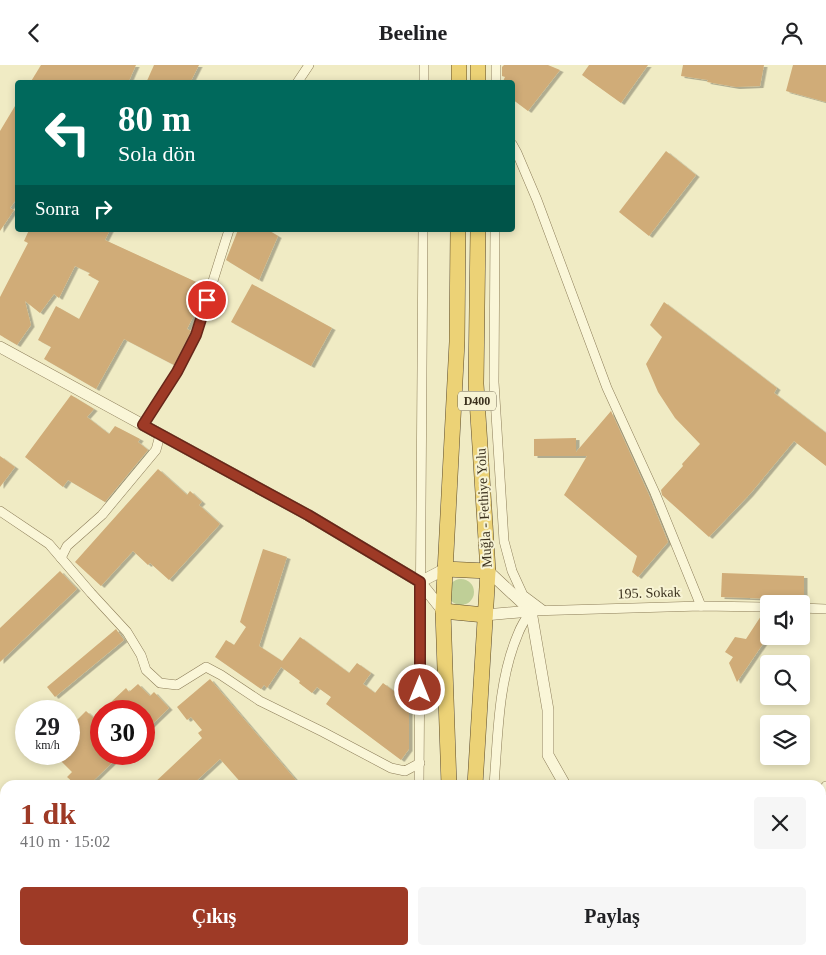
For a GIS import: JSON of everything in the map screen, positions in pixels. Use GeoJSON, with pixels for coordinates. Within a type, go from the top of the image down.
{"type":"FeatureCollection","features":[{"type":"Feature","properties":{"kind":"highway"},"geometry":{"type":"LineString","coordinates":[[459,65],[459,80]]}},
{"type":"Feature","properties":{"kind":"highway"},"geometry":{"type":"LineString","coordinates":[[478,65],[478,80]]}},
{"type":"Feature","properties":{"kind":"highway","name":"D400"},"geometry":{"type":"LineString","coordinates":[[449,780],[443,611],[457,342],[458,232]]}},
{"type":"Feature","properties":{"kind":"highway","name":"Muğla - Fethiye Yolu"},"geometry":{"type":"LineString","coordinates":[[475,780],[488,571],[476,384],[478,232]]}},
{"type":"Feature","properties":{"kind":"highway"},"geometry":{"type":"LineString","coordinates":[[445,569],[488,571]]}},
{"type":"Feature","properties":{"kind":"highway"},"geometry":{"type":"LineString","coordinates":[[443,611],[485,615]]}},
{"type":"Feature","properties":{"kind":"street"},"geometry":{"type":"LineString","coordinates":[[299,80],[309,65]]}},
{"type":"Feature","properties":{"kind":"street"},"geometry":{"type":"LineString","coordinates":[[424,65],[424,80]]}},
{"type":"Feature","properties":{"kind":"street"},"geometry":{"type":"LineString","coordinates":[[496,65],[496,80]]}},
{"type":"Feature","properties":{"kind":"street"},"geometry":{"type":"LineString","coordinates":[[515,148],[537,200],[594,356],[654,493],[700,606]]}},
{"type":"Feature","properties":{"kind":"street"},"geometry":{"type":"LineString","coordinates":[[143,425],[177,372],[196,335],[229,232]]}},
{"type":"Feature","properties":{"kind":"street"},"geometry":{"type":"LineString","coordinates":[[419,780],[422,232]]}},
{"type":"Feature","properties":{"kind":"street"},"geometry":{"type":"LineString","coordinates":[[495,232],[494,382],[504,541],[512,571],[523,595],[543,610]]}},
{"type":"Feature","properties":{"kind":"street"},"geometry":{"type":"LineString","coordinates":[[0,347],[308,515],[420,582],[443,611]]}},
{"type":"Feature","properties":{"kind":"street"},"geometry":{"type":"LineString","coordinates":[[61,558],[68,546],[102,515],[156,450],[160,435]]}},
{"type":"Feature","properties":{"kind":"street"},"geometry":{"type":"LineString","coordinates":[[0,511],[49,545],[128,632],[141,655],[146,670],[160,683],[177,685],[206,667],[260,701],[391,769],[405,771],[420,763]]}},
{"type":"Feature","properties":{"kind":"street"},"geometry":{"type":"LineString","coordinates":[[420,582],[445,569]]}},
{"type":"Feature","properties":{"kind":"street"},"geometry":{"type":"LineString","coordinates":[[488,571],[530,611],[548,710],[548,755],[562,780]]}},
{"type":"Feature","properties":{"kind":"street","name":"195. Sokak"},"geometry":{"type":"LineString","coordinates":[[530,611],[700,606],[760,607]]}},
{"type":"Feature","properties":{"kind":"street"},"geometry":{"type":"LineString","coordinates":[[810,608],[826,609]]}},
{"type":"Feature","properties":{"kind":"street"},"geometry":{"type":"LineString","coordinates":[[485,615],[530,611]]}},
{"type":"Feature","properties":{"kind":"street"},"geometry":{"type":"LineString","coordinates":[[494,780],[501,704],[508,661],[518,633],[530,611]]}},
{"type":"Feature","properties":{"kind":"green space"},"geometry":{"type":"Polygon","coordinates":[[[461,579],[470,583],[474,592],[470,601],[461,605],[452,601],[448,592],[452,583],[461,579]]]}},
{"type":"Feature","properties":{"kind":"building"},"geometry":{"type":"Polygon","coordinates":[[[41,65],[136,65],[129,80],[32,80],[41,65]]]}},
{"type":"Feature","properties":{"kind":"building"},"geometry":{"type":"Polygon","coordinates":[[[154,65],[199,65],[192,80],[147,80],[154,65]]]}},
{"type":"Feature","properties":{"kind":"building"},"geometry":{"type":"Polygon","coordinates":[[[504,65],[548,65],[560,70],[528,111],[515,101],[515,80],[504,80],[505,77],[502,76],[502,67],[504,65]]]}},
{"type":"Feature","properties":{"kind":"building"},"geometry":{"type":"Polygon","coordinates":[[[589,65],[648,65],[621,103],[582,75],[589,65]]]}},
{"type":"Feature","properties":{"kind":"building"},"geometry":{"type":"Polygon","coordinates":[[[683,65],[764,65],[760,86],[736,87],[681,76],[683,65]]]}},
{"type":"Feature","properties":{"kind":"building"},"geometry":{"type":"Polygon","coordinates":[[[793,65],[826,65],[826,102],[786,91],[793,65]]]}},
{"type":"Feature","properties":{"kind":"building"},"geometry":{"type":"Polygon","coordinates":[[[15,106],[15,201],[10,208],[14,210],[0,231],[0,131],[15,106]]]}},
{"type":"Feature","properties":{"kind":"building"},"geometry":{"type":"Polygon","coordinates":[[[666,151],[696,175],[649,236],[619,212],[666,151]]]}},
{"type":"Feature","properties":{"kind":"building"},"geometry":{"type":"Polygon","coordinates":[[[28,232],[109,232],[105,240],[205,286],[198,307],[187,329],[191,331],[174,365],[124,339],[96,389],[44,359],[51,347],[38,340],[56,306],[79,319],[99,281],[88,275],[90,273],[75,266],[59,298],[54,294],[40,313],[25,301],[31,325],[17,345],[0,335],[0,297],[28,243],[24,241],[28,232]]]}},
{"type":"Feature","properties":{"kind":"building"},"geometry":{"type":"Polygon","coordinates":[[[237,232],[271,232],[278,236],[259,280],[226,260],[237,232]]]}},
{"type":"Feature","properties":{"kind":"building"},"geometry":{"type":"Polygon","coordinates":[[[252,284],[332,328],[311,366],[231,322],[252,284]]]}},
{"type":"Feature","properties":{"kind":"building"},"geometry":{"type":"Polygon","coordinates":[[[664,302],[777,388],[774,393],[826,433],[826,466],[794,441],[750,494],[709,537],[662,495],[661,490],[700,444],[675,418],[658,392],[646,364],[662,337],[650,325],[664,302]]]}},
{"type":"Feature","properties":{"kind":"building"},"geometry":{"type":"Polygon","coordinates":[[[71,395],[94,409],[87,417],[109,434],[115,426],[140,439],[138,442],[148,450],[105,502],[68,480],[63,487],[25,457],[71,395]]]}},
{"type":"Feature","properties":{"kind":"building"},"geometry":{"type":"Polygon","coordinates":[[[611,411],[668,542],[638,577],[632,572],[637,556],[564,495],[587,456],[534,456],[534,439],[576,438],[576,452],[611,411]]]}},
{"type":"Feature","properties":{"kind":"building"},"geometry":{"type":"Polygon","coordinates":[[[0,456],[15,467],[0,487],[0,456]]]}},
{"type":"Feature","properties":{"kind":"building"},"geometry":{"type":"Polygon","coordinates":[[[158,469],[187,495],[190,491],[202,502],[199,505],[220,524],[169,580],[133,551],[101,586],[75,562],[158,469]]]}},
{"type":"Feature","properties":{"kind":"building"},"geometry":{"type":"Polygon","coordinates":[[[263,549],[287,557],[259,646],[282,661],[300,637],[349,673],[357,663],[371,673],[363,684],[375,693],[383,683],[411,704],[409,713],[409,749],[401,760],[326,704],[331,697],[317,687],[312,693],[281,667],[267,688],[264,685],[261,689],[215,657],[226,640],[234,645],[246,627],[240,622],[263,549]]]}},
{"type":"Feature","properties":{"kind":"building"},"geometry":{"type":"Polygon","coordinates":[[[60,571],[77,589],[0,662],[0,628],[60,571]]]}},
{"type":"Feature","properties":{"kind":"building"},"geometry":{"type":"Polygon","coordinates":[[[722,573],[804,576],[804,595],[760,595],[760,598],[721,597],[722,573]]]}},
{"type":"Feature","properties":{"kind":"building"},"geometry":{"type":"Polygon","coordinates":[[[760,618],[760,645],[762,645],[737,682],[729,663],[733,657],[725,652],[735,637],[746,639],[760,618]]]}},
{"type":"Feature","properties":{"kind":"building"},"geometry":{"type":"Polygon","coordinates":[[[116,629],[124,640],[55,697],[47,687],[116,629]]]}},
{"type":"Feature","properties":{"kind":"building"},"geometry":{"type":"Polygon","coordinates":[[[210,679],[296,780],[239,780],[220,759],[197,780],[157,780],[202,738],[198,733],[202,730],[191,717],[187,720],[177,707],[210,679]]]}},
{"type":"Feature","properties":{"kind":"building"},"geometry":{"type":"Polygon","coordinates":[[[138,684],[150,696],[154,692],[169,708],[155,721],[155,700],[113,700],[126,688],[129,692],[138,684]]]}},
{"type":"Feature","properties":{"kind":"building"},"geometry":{"type":"Polygon","coordinates":[[[86,711],[90,715],[90,765],[110,765],[94,780],[70,780],[67,777],[72,772],[65,765],[80,765],[80,717],[86,711]]]}},
{"type":"Feature","properties":{"kind":"route"},"geometry":{"type":"LineString","coordinates":[[207,300],[196,335],[177,372],[143,425],[308,515],[420,582],[420,690]]}}]}
